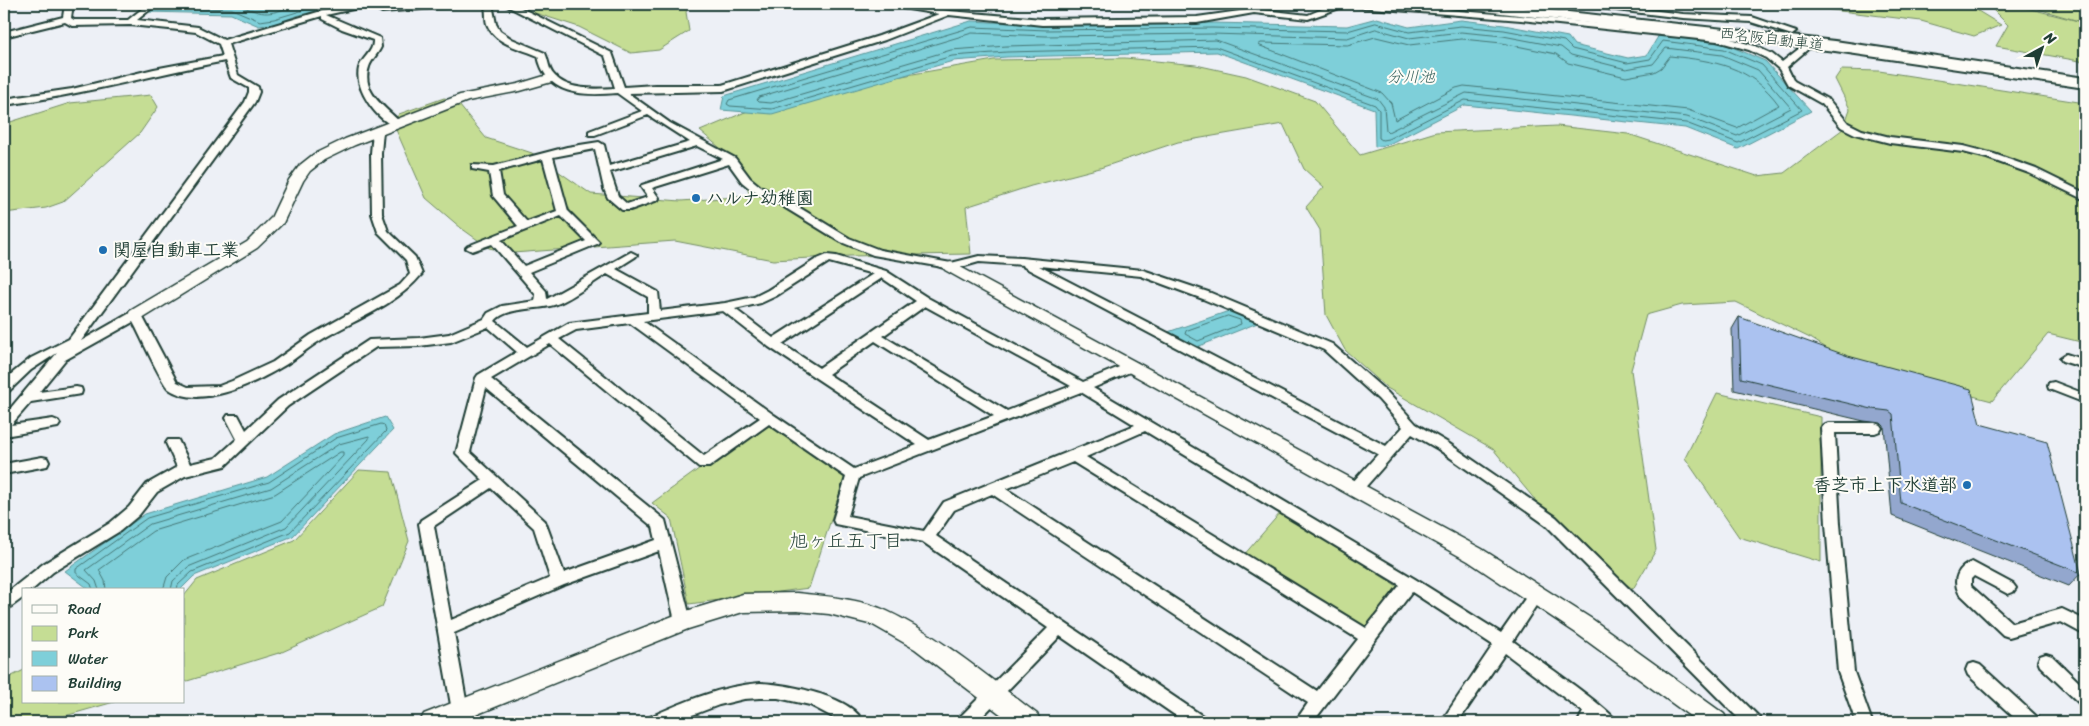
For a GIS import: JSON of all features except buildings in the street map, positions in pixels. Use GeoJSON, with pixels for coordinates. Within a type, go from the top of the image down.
{"type":"FeatureCollection","features":[{"type":"Feature","properties":{"kind":"highway","name":"西名阪自動車道"},"geometry":{"type":"LineString","coordinates":[[1413,4],[1443,6],[1457,4],[1835,46],[2085,83]]}},
{"type":"Feature","properties":{"kind":"highway","name":"西名阪自動車道"},"geometry":{"type":"LineString","coordinates":[[1510,4],[1891,47],[2085,76]]}},
{"type":"Feature","properties":{"kind":"street"},"geometry":{"type":"LineString","coordinates":[[66,19],[69,4]]}},
{"type":"Feature","properties":{"kind":"street"},"geometry":{"type":"LineString","coordinates":[[130,22],[153,4]]}},
{"type":"Feature","properties":{"kind":"street"},"geometry":{"type":"LineString","coordinates":[[4,35],[66,19],[72,23],[130,22],[198,30],[223,43],[342,8],[391,4]]}},
{"type":"Feature","properties":{"kind":"street"},"geometry":{"type":"LineString","coordinates":[[276,27],[361,12],[462,4]]}},
{"type":"Feature","properties":{"kind":"street"},"geometry":{"type":"LineString","coordinates":[[488,4],[492,27],[510,41],[542,55],[545,69],[551,78],[558,83],[575,89],[599,92],[621,92],[655,88],[710,89],[730,86],[882,38],[950,13]]}},
{"type":"Feature","properties":{"kind":"street"},"geometry":{"type":"LineString","coordinates":[[507,4],[609,55],[621,92],[648,112],[731,160],[750,184],[845,240],[877,253],[939,263],[951,267],[1356,488],[1459,546],[1536,594],[1658,678],[1716,722]]}},
{"type":"Feature","properties":{"kind":"street"},"geometry":{"type":"LineString","coordinates":[[890,4],[950,13],[1042,22],[1178,21],[1254,11],[1308,17],[1316,16],[1337,5],[1345,4],[1521,18],[1717,38],[1754,49],[1774,59],[1782,67],[1786,77],[1792,83],[1822,100],[1830,106],[1847,126],[1856,131],[1892,139],[1977,152],[2006,161],[2085,196]]}},
{"type":"Feature","properties":{"kind":"street"},"geometry":{"type":"LineString","coordinates":[[1582,4],[1684,16],[1752,20],[1792,32]]}},
{"type":"Feature","properties":{"kind":"street"},"geometry":{"type":"LineString","coordinates":[[325,17],[352,31],[376,39],[377,44],[364,67],[364,76],[372,100],[379,111],[386,118],[397,124]]}},
{"type":"Feature","properties":{"kind":"street"},"geometry":{"type":"LineString","coordinates":[[4,425],[74,341],[186,192],[250,102],[254,92],[253,87],[234,76],[223,43]]}},
{"type":"Feature","properties":{"kind":"street"},"geometry":{"type":"LineString","coordinates":[[1782,67],[1805,47]]}},
{"type":"Feature","properties":{"kind":"street"},"geometry":{"type":"LineString","coordinates":[[4,102],[72,92],[154,72],[227,58]]}},
{"type":"Feature","properties":{"kind":"street"},"geometry":{"type":"LineString","coordinates":[[59,358],[136,315],[252,245],[278,220],[296,180],[305,168],[319,157],[378,131],[464,98],[520,87],[551,78]]}},
{"type":"Feature","properties":{"kind":"street"},"geometry":{"type":"LineString","coordinates":[[592,133],[648,112]]}},
{"type":"Feature","properties":{"kind":"street"},"geometry":{"type":"LineString","coordinates":[[136,315],[172,385],[186,392],[220,390],[277,365],[315,338],[404,288],[416,274],[411,258],[383,232],[377,214],[376,153],[378,131]]}},
{"type":"Feature","properties":{"kind":"street"},"geometry":{"type":"LineString","coordinates":[[605,170],[699,142]]}},
{"type":"Feature","properties":{"kind":"street"},"geometry":{"type":"LineString","coordinates":[[476,167],[494,169],[567,150],[599,145],[609,189],[613,198],[626,208],[654,198],[646,187],[731,160]]}},
{"type":"Feature","properties":{"kind":"street"},"geometry":{"type":"LineString","coordinates":[[522,271],[593,242],[563,212],[547,155]]}},
{"type":"Feature","properties":{"kind":"street"},"geometry":{"type":"LineString","coordinates":[[494,169],[498,196],[525,228]]}},
{"type":"Feature","properties":{"kind":"street"},"geometry":{"type":"LineString","coordinates":[[472,248],[563,212]]}},
{"type":"Feature","properties":{"kind":"street"},"geometry":{"type":"LineString","coordinates":[[494,239],[542,294],[541,304]]}},
{"type":"Feature","properties":{"kind":"street"},"geometry":{"type":"LineString","coordinates":[[24,588],[48,568],[115,528],[134,511],[152,488],[186,470],[220,462],[283,403],[373,343],[419,342],[451,338],[489,322],[492,316],[506,309],[552,302],[631,254]]}},
{"type":"Feature","properties":{"kind":"street"},"geometry":{"type":"LineString","coordinates":[[559,582],[540,525],[463,452],[482,378],[573,326],[725,307],[764,297],[827,258],[882,273],[924,301],[1082,387],[1410,583],[1503,642],[1590,716],[1610,722]]}},
{"type":"Feature","properties":{"kind":"street"},"geometry":{"type":"LineString","coordinates":[[951,267],[979,259],[1021,261],[1143,273],[1207,296],[1328,347],[1383,396],[1411,427],[1442,446],[1551,521],[1753,722]]}},
{"type":"Feature","properties":{"kind":"street"},"geometry":{"type":"LineString","coordinates":[[1021,261],[1387,453]]}},
{"type":"Feature","properties":{"kind":"street"},"geometry":{"type":"LineString","coordinates":[[607,270],[654,294],[654,315]]}},
{"type":"Feature","properties":{"kind":"street"},"geometry":{"type":"LineString","coordinates":[[773,344],[882,273]]}},
{"type":"Feature","properties":{"kind":"street"},"geometry":{"type":"LineString","coordinates":[[820,374],[924,301]]}},
{"type":"Feature","properties":{"kind":"street"},"geometry":{"type":"LineString","coordinates":[[725,307],[773,344],[928,446]]}},
{"type":"Feature","properties":{"kind":"street"},"geometry":{"type":"LineString","coordinates":[[631,318],[768,418],[853,475]]}},
{"type":"Feature","properties":{"kind":"street"},"geometry":{"type":"LineString","coordinates":[[489,322],[526,353]]}},
{"type":"Feature","properties":{"kind":"street"},"geometry":{"type":"LineString","coordinates":[[875,336],[1005,416]]}},
{"type":"Feature","properties":{"kind":"street"},"geometry":{"type":"LineString","coordinates":[[551,339],[704,463],[768,418]]}},
{"type":"Feature","properties":{"kind":"street"},"geometry":{"type":"LineString","coordinates":[[4,388],[15,376],[54,348],[74,341]]}},
{"type":"Feature","properties":{"kind":"street"},"geometry":{"type":"LineString","coordinates":[[2066,358],[2085,364]]}},
{"type":"Feature","properties":{"kind":"street"},"geometry":{"type":"LineString","coordinates":[[853,475],[1133,366]]}},
{"type":"Feature","properties":{"kind":"street"},"geometry":{"type":"LineString","coordinates":[[482,378],[660,524],[682,621]]}},
{"type":"Feature","properties":{"kind":"street"},"geometry":{"type":"LineString","coordinates":[[2054,386],[2085,399]]}},
{"type":"Feature","properties":{"kind":"street"},"geometry":{"type":"LineString","coordinates":[[26,398],[76,392]]}},
{"type":"Feature","properties":{"kind":"street"},"geometry":{"type":"LineString","coordinates":[[233,418],[244,440]]}},
{"type":"Feature","properties":{"kind":"street"},"geometry":{"type":"LineString","coordinates":[[4,431],[53,424]]}},
{"type":"Feature","properties":{"kind":"street"},"geometry":{"type":"LineString","coordinates":[[927,537],[949,506],[995,489],[1146,425]]}},
{"type":"Feature","properties":{"kind":"street"},"geometry":{"type":"LineString","coordinates":[[1356,488],[1411,427]]}},
{"type":"Feature","properties":{"kind":"street"},"geometry":{"type":"LineString","coordinates":[[1864,722],[1846,672],[1833,524],[1828,428],[1875,428]]}},
{"type":"Feature","properties":{"kind":"street"},"geometry":{"type":"LineString","coordinates":[[173,443],[186,470]]}},
{"type":"Feature","properties":{"kind":"street"},"geometry":{"type":"LineString","coordinates":[[1074,456],[1369,638]]}},
{"type":"Feature","properties":{"kind":"street"},"geometry":{"type":"LineString","coordinates":[[4,469],[42,462]]}},
{"type":"Feature","properties":{"kind":"street"},"geometry":{"type":"LineString","coordinates":[[853,475],[840,520],[927,537],[1198,722]]}},
{"type":"Feature","properties":{"kind":"street"},"geometry":{"type":"LineString","coordinates":[[461,717],[426,524],[493,480]]}},
{"type":"Feature","properties":{"kind":"street"},"geometry":{"type":"LineString","coordinates":[[995,489],[1320,701]]}},
{"type":"Feature","properties":{"kind":"street"},"geometry":{"type":"LineString","coordinates":[[446,629],[559,582],[666,544]]}},
{"type":"Feature","properties":{"kind":"street"},"geometry":{"type":"LineString","coordinates":[[2008,588],[1972,568],[1963,577],[1964,589],[2009,630],[2062,615],[2085,628]]}},
{"type":"Feature","properties":{"kind":"street"},"geometry":{"type":"LineString","coordinates":[[1304,722],[1410,583]]}},
{"type":"Feature","properties":{"kind":"street"},"geometry":{"type":"LineString","coordinates":[[4,604],[22,589]]}},
{"type":"Feature","properties":{"kind":"street"},"geometry":{"type":"LineString","coordinates":[[1449,722],[1536,594]]}},
{"type":"Feature","properties":{"kind":"street"},"geometry":{"type":"LineString","coordinates":[[432,722],[461,717],[682,621],[743,603],[797,602],[837,607],[878,617],[923,642],[1029,722]]}},
{"type":"Feature","properties":{"kind":"street"},"geometry":{"type":"LineString","coordinates":[[966,722],[1060,626]]}},
{"type":"Feature","properties":{"kind":"street"},"geometry":{"type":"LineString","coordinates":[[2046,661],[2085,698]]}},
{"type":"Feature","properties":{"kind":"street"},"geometry":{"type":"LineString","coordinates":[[1974,670],[2031,722]]}},
{"type":"Feature","properties":{"kind":"street"},"geometry":{"type":"LineString","coordinates":[[656,722],[729,694],[771,690],[808,697],[845,714],[855,722]]}},
{"type":"Feature","properties":{"kind":"green space"},"geometry":{"type":"Polygon","coordinates":[[[546,4],[690,4],[686,12],[689,31],[659,50],[631,53],[579,27],[532,12],[535,7],[546,4]]]}},
{"type":"Feature","properties":{"kind":"green space"},"geometry":{"type":"Polygon","coordinates":[[[1784,4],[1973,4],[1978,11],[2001,25],[1974,36],[1921,21],[1784,4]]]}},
{"type":"Feature","properties":{"kind":"green space"},"geometry":{"type":"Polygon","coordinates":[[[1987,4],[2011,4],[2082,22],[2021,4],[2071,4],[2085,8],[2085,62],[1996,46],[2008,25],[1987,4]]]}},
{"type":"Feature","properties":{"kind":"green space"},"geometry":{"type":"Polygon","coordinates":[[[1125,58],[1196,65],[1246,76],[1315,101],[1360,155],[1436,132],[1557,126],[1628,134],[1757,176],[1784,173],[1843,129],[1850,109],[1835,79],[1841,70],[1879,71],[2085,103],[2085,343],[2048,334],[1992,401],[1853,365],[1812,339],[1736,302],[1682,305],[1646,315],[1631,370],[1656,550],[1633,589],[1574,547],[1493,449],[1387,388],[1345,350],[1326,315],[1320,230],[1306,207],[1324,187],[1304,169],[1283,124],[1178,142],[1100,168],[1031,186],[966,207],[971,254],[849,256],[773,260],[675,241],[513,253],[489,248],[461,228],[426,198],[393,123],[399,114],[444,98],[455,100],[486,138],[532,153],[591,194],[681,201],[750,196],[739,164],[700,131],[750,110],[832,89],[994,60],[1125,58]]]}},
{"type":"Feature","properties":{"kind":"green space"},"geometry":{"type":"Polygon","coordinates":[[[151,95],[158,107],[140,133],[63,202],[46,208],[4,213],[4,124],[70,103],[151,95]]]}},
{"type":"Feature","properties":{"kind":"green space"},"geometry":{"type":"Polygon","coordinates":[[[1717,393],[1821,417],[1821,562],[1739,537],[1685,458],[1717,393]]]}},
{"type":"Feature","properties":{"kind":"green space"},"geometry":{"type":"Polygon","coordinates":[[[766,420],[845,476],[809,588],[689,604],[671,518],[652,503],[766,420]]]}},
{"type":"Feature","properties":{"kind":"green space"},"geometry":{"type":"Polygon","coordinates":[[[359,470],[391,472],[409,541],[382,607],[282,652],[185,682],[185,595],[197,580],[294,540],[359,470]]]}},
{"type":"Feature","properties":{"kind":"green space"},"geometry":{"type":"Polygon","coordinates":[[[1281,512],[1397,586],[1366,628],[1243,556],[1281,512]]]}},
{"type":"Feature","properties":{"kind":"green space"},"geometry":{"type":"Polygon","coordinates":[[[22,671],[22,704],[107,704],[44,722],[4,722],[4,680],[22,671]]]}},
{"type":"Feature","properties":{"kind":"water"},"geometry":{"type":"Polygon","coordinates":[[[158,4],[344,4],[296,16],[275,24],[259,26],[231,14],[147,12],[158,4]]]}},
{"type":"Feature","properties":{"kind":"water","name":"分川池"},"geometry":{"type":"Polygon","coordinates":[[[1377,18],[1409,27],[1461,20],[1504,25],[1568,37],[1574,45],[1628,58],[1647,55],[1659,35],[1725,44],[1765,61],[1811,111],[1738,149],[1685,128],[1465,105],[1389,144],[1375,147],[1374,109],[1217,52],[1007,57],[953,61],[772,114],[721,110],[724,96],[971,21],[1047,25],[1212,23],[1347,26],[1377,18]]]}},
{"type":"Feature","properties":{"kind":"water"},"geometry":{"type":"Polygon","coordinates":[[[1229,311],[1260,322],[1197,347],[1168,332],[1229,311]]]}},
{"type":"Feature","properties":{"kind":"water"},"geometry":{"type":"Polygon","coordinates":[[[385,417],[393,430],[293,536],[194,576],[182,588],[87,588],[65,571],[145,514],[267,477],[334,434],[385,417]]]}},
{"type":"Feature","properties":{"kind":"tunnel"},"geometry":{"type":"LineString","coordinates":[[1792,32],[1802,39],[1805,47]]}},
{"type":"Feature","properties":{"kind":"place","name":"ハルナ幼稚園"},"geometry":{"type":"Point","coordinates":[696,198]}},
{"type":"Feature","properties":{"kind":"place","name":"関屋自動車工業"},"geometry":{"type":"Point","coordinates":[103,250]}},
{"type":"Feature","properties":{"kind":"place","name":"香芝市上下水道部"},"geometry":{"type":"Point","coordinates":[1967,485]}},
{"type":"Feature","properties":{"kind":"district","name":"旭ヶ丘五丁目"},"geometry":{"type":"Point","coordinates":[846,540]}}]}
